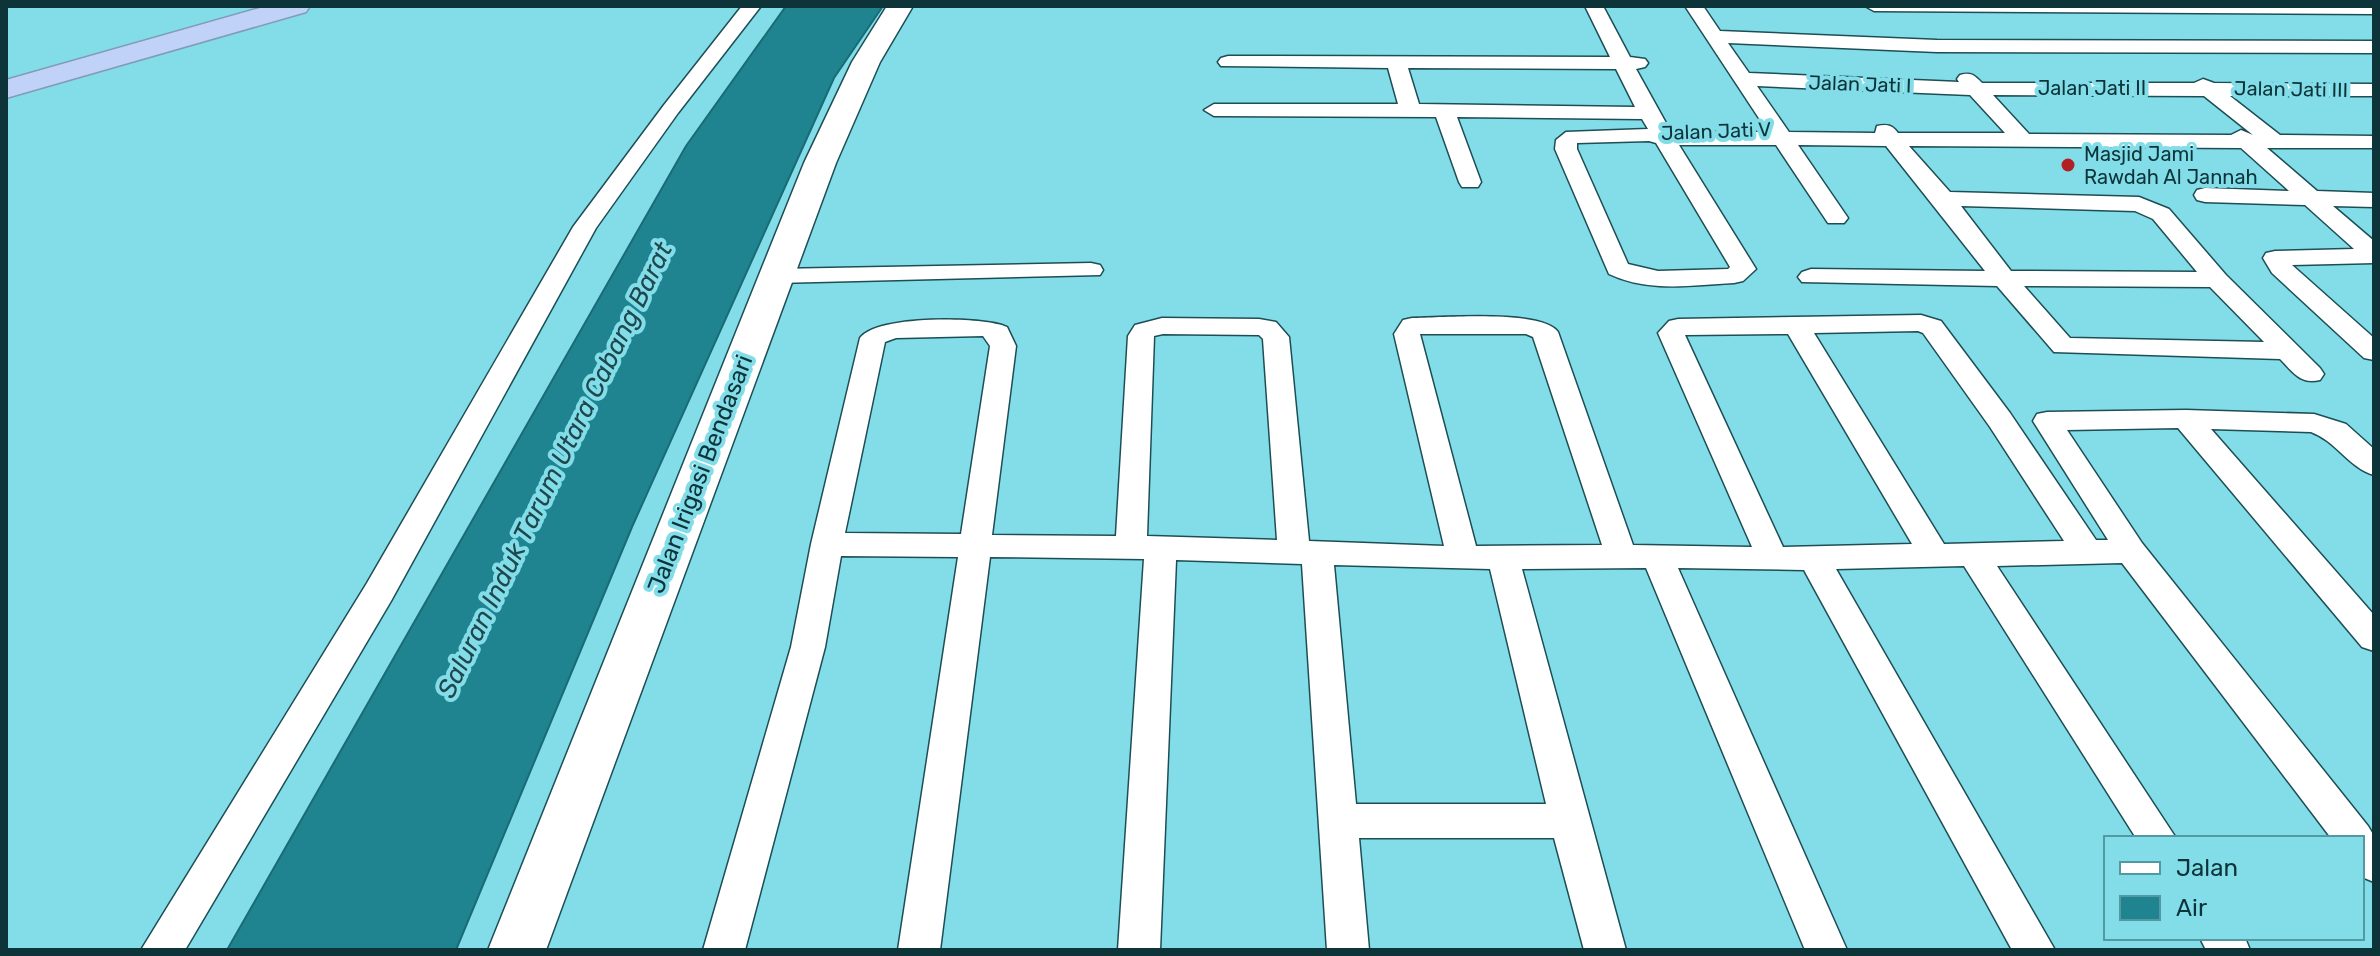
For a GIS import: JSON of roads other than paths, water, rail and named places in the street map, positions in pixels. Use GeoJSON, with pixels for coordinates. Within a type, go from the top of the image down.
{"type":"FeatureCollection","features":[{"type":"Feature","properties":{"kind":"highway"},"geometry":{"type":"LineString","coordinates":[[6,78],[263,6]]}},
{"type":"Feature","properties":{"kind":"highway"},"geometry":{"type":"LineString","coordinates":[[6,89],[297,6]]}},
{"type":"Feature","properties":{"kind":"street"},"geometry":{"type":"LineString","coordinates":[[162,950],[379,592],[585,227],[671,109],[752,6]]}},
{"type":"Feature","properties":{"kind":"street","name":"Jalan Irigasi Bendasari"},"geometry":{"type":"LineString","coordinates":[[517,950],[841,115],[866,62],[900,6]]}},
{"type":"Feature","properties":{"kind":"street"},"geometry":{"type":"LineString","coordinates":[[1594,6],[1632,63],[1661,129]]}},
{"type":"Feature","properties":{"kind":"street"},"geometry":{"type":"LineString","coordinates":[[1609,6],[1661,129],[1744,269],[1734,276],[1645,278],[1627,275],[1618,269],[1566,149],[1567,140],[1661,129]]}},
{"type":"Feature","properties":{"kind":"street"},"geometry":{"type":"LineString","coordinates":[[1694,6],[1718,37],[1778,134],[1836,218]]}},
{"type":"Feature","properties":{"kind":"street"},"geometry":{"type":"LineString","coordinates":[[1874,6],[2374,8]]}},
{"type":"Feature","properties":{"kind":"street"},"geometry":{"type":"LineString","coordinates":[[1903,6],[2020,136]]}},
{"type":"Feature","properties":{"kind":"street"},"geometry":{"type":"LineString","coordinates":[[2323,8],[2374,45]]}},
{"type":"Feature","properties":{"kind":"street"},"geometry":{"type":"LineString","coordinates":[[2110,9],[2208,88],[2311,198],[2374,255]]}},
{"type":"Feature","properties":{"kind":"street"},"geometry":{"type":"LineString","coordinates":[[1718,37],[1937,46],[2158,48],[2374,45]]}},
{"type":"Feature","properties":{"kind":"street"},"geometry":{"type":"LineString","coordinates":[[1228,62],[1632,63]]}},
{"type":"Feature","properties":{"kind":"street"},"geometry":{"type":"LineString","coordinates":[[1396,62],[1410,110]]}},
{"type":"Feature","properties":{"kind":"street","name":"Jalan Jati I"},"geometry":{"type":"LineString","coordinates":[[1745,79],[1976,89]]}},
{"type":"Feature","properties":{"kind":"street","name":"Jalan Jati II"},"geometry":{"type":"LineString","coordinates":[[1976,89],[2208,88]]}},
{"type":"Feature","properties":{"kind":"street","name":"Jalan Jati III"},"geometry":{"type":"LineString","coordinates":[[2208,88],[2374,90]]}},
{"type":"Feature","properties":{"kind":"street"},"geometry":{"type":"LineString","coordinates":[[1214,110],[1444,111],[1661,129]]}},
{"type":"Feature","properties":{"kind":"street"},"geometry":{"type":"LineString","coordinates":[[1444,111],[1470,182]]}},
{"type":"Feature","properties":{"kind":"street","name":"Jalan Jati V"},"geometry":{"type":"LineString","coordinates":[[1661,129],[1888,136],[2256,137]]}},
{"type":"Feature","properties":{"kind":"street"},"geometry":{"type":"LineString","coordinates":[[2256,137],[2374,132]]}},
{"type":"Feature","properties":{"kind":"street"},"geometry":{"type":"LineString","coordinates":[[1888,136],[2063,346],[2286,351]]}},
{"type":"Feature","properties":{"kind":"street"},"geometry":{"type":"LineString","coordinates":[[2256,137],[2374,142]]}},
{"type":"Feature","properties":{"kind":"street"},"geometry":{"type":"LineString","coordinates":[[2205,195],[2374,200]]}},
{"type":"Feature","properties":{"kind":"street"},"geometry":{"type":"LineString","coordinates":[[1943,199],[2139,204],[2151,207],[2161,214],[2217,280],[2310,374]]}},
{"type":"Feature","properties":{"kind":"street"},"geometry":{"type":"LineString","coordinates":[[2374,255],[2275,258],[2281,268],[2374,352]]}},
{"type":"Feature","properties":{"kind":"street"},"geometry":{"type":"LineString","coordinates":[[776,276],[1091,270]]}},
{"type":"Feature","properties":{"kind":"street"},"geometry":{"type":"LineString","coordinates":[[1811,277],[2002,276],[2217,280]]}},
{"type":"Feature","properties":{"kind":"street"},"geometry":{"type":"LineString","coordinates":[[1773,559],[1671,333],[1688,325],[1921,323],[1932,327],[2000,420],[2086,550]]}},
{"type":"Feature","properties":{"kind":"street"},"geometry":{"type":"LineString","coordinates":[[1139,950],[1146,548],[1141,336],[1144,331],[1162,326],[1259,327],[1273,332],[1276,337],[1340,821],[1348,950]]}},
{"type":"Feature","properties":{"kind":"street"},"geometry":{"type":"LineString","coordinates":[[1463,558],[1407,334],[1412,326],[1530,326],[1545,332],[1640,557],[1826,950]]}},
{"type":"Feature","properties":{"kind":"street"},"geometry":{"type":"LineString","coordinates":[[1796,326],[1936,557]]}},
{"type":"Feature","properties":{"kind":"street"},"geometry":{"type":"LineString","coordinates":[[724,950],[808,647],[827,544],[873,338],[892,330],[988,328],[998,333],[1003,346],[919,950]]}},
{"type":"Feature","properties":{"kind":"street"},"geometry":{"type":"LineString","coordinates":[[2000,420],[2186,419],[2314,423],[2336,431],[2374,465]]}},
{"type":"Feature","properties":{"kind":"street"},"geometry":{"type":"LineString","coordinates":[[2186,419],[2374,638]]}},
{"type":"Feature","properties":{"kind":"street"},"geometry":{"type":"LineString","coordinates":[[2047,421],[2131,551],[2352,836]]}},
{"type":"Feature","properties":{"kind":"street"},"geometry":{"type":"LineString","coordinates":[[827,544],[1146,548],[1463,558],[1773,559],[2131,551]]}},
{"type":"Feature","properties":{"kind":"street"},"geometry":{"type":"LineString","coordinates":[[1974,556],[2156,836]]}},
{"type":"Feature","properties":{"kind":"street"},"geometry":{"type":"LineString","coordinates":[[1503,557],[1569,821],[1605,950]]}},
{"type":"Feature","properties":{"kind":"street"},"geometry":{"type":"LineString","coordinates":[[1813,558],[2034,950]]}},
{"type":"Feature","properties":{"kind":"street"},"geometry":{"type":"LineString","coordinates":[[1340,821],[1569,821]]}},
{"type":"Feature","properties":{"kind":"water","name":"Saluran Induk Tarum Utara Cabang Barat"},"geometry":{"type":"Polygon","coordinates":[[[786,6],[883,6],[834,78],[632,527],[456,950],[227,950],[686,146],[786,6]]]}},
{"type":"Feature","properties":{"kind":"place","name":"Masjid Jami Rawdah Al Jannah"},"geometry":{"type":"Point","coordinates":[2068,165]}}]}
